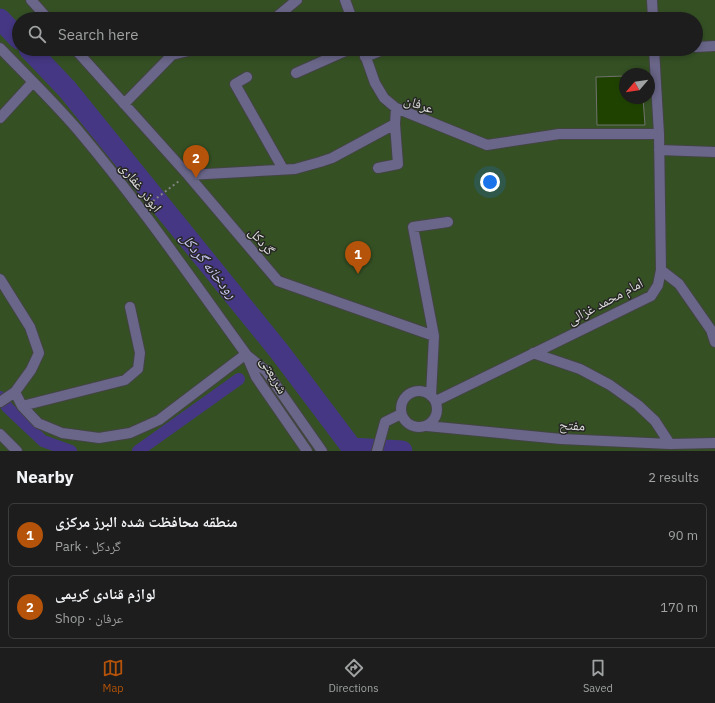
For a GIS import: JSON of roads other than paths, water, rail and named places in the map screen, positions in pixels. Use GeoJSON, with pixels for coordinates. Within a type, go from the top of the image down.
{"type":"FeatureCollection","features":[{"type":"Feature","properties":{"kind":"street"},"geometry":{"type":"LineString","coordinates":[[31,0],[42,12]]}},
{"type":"Feature","properties":{"kind":"street"},"geometry":{"type":"LineString","coordinates":[[282,12],[297,0]]}},
{"type":"Feature","properties":{"kind":"street"},"geometry":{"type":"LineString","coordinates":[[345,0],[349,12]]}},
{"type":"Feature","properties":{"kind":"street"},"geometry":{"type":"LineString","coordinates":[[653,0],[653,12]]}},
{"type":"Feature","properties":{"kind":"street"},"geometry":{"type":"LineString","coordinates":[[703,47],[715,46]]}},
{"type":"Feature","properties":{"kind":"street","name":"ابوذر غفاری"},"geometry":{"type":"LineString","coordinates":[[0,48],[77,129],[142,209],[246,354]]}},
{"type":"Feature","properties":{"kind":"street","name":"گردکل"},"geometry":{"type":"LineString","coordinates":[[81,56],[188,174],[278,281],[434,336]]}},
{"type":"Feature","properties":{"kind":"street"},"geometry":{"type":"LineString","coordinates":[[124,104],[172,56]]}},
{"type":"Feature","properties":{"kind":"street"},"geometry":{"type":"LineString","coordinates":[[296,73],[334,56]]}},
{"type":"Feature","properties":{"kind":"street"},"geometry":{"type":"LineString","coordinates":[[365,56],[375,83],[384,98],[396,108]]}},
{"type":"Feature","properties":{"kind":"street","name":"امام محمد غزالی"},"geometry":{"type":"LineString","coordinates":[[433,399],[651,296],[658,285],[661,270],[659,134],[654,56]]}},
{"type":"Feature","properties":{"kind":"street"},"geometry":{"type":"LineString","coordinates":[[247,77],[235,84],[283,169]]}},
{"type":"Feature","properties":{"kind":"street"},"geometry":{"type":"LineString","coordinates":[[0,118],[33,82]]}},
{"type":"Feature","properties":{"kind":"street","name":"عرفان"},"geometry":{"type":"LineString","coordinates":[[188,174],[295,169],[320,162],[332,158],[395,124],[396,108],[486,145],[558,134],[659,134]]}},
{"type":"Feature","properties":{"kind":"street"},"geometry":{"type":"LineString","coordinates":[[378,168],[398,164],[395,124]]}},
{"type":"Feature","properties":{"kind":"street"},"geometry":{"type":"LineString","coordinates":[[659,150],[715,152]]}},
{"type":"Feature","properties":{"kind":"street"},"geometry":{"type":"LineString","coordinates":[[433,399],[434,336],[413,227],[448,222]]}},
{"type":"Feature","properties":{"kind":"street"},"geometry":{"type":"LineString","coordinates":[[661,270],[680,284],[713,329],[715,342]]}},
{"type":"Feature","properties":{"kind":"street"},"geometry":{"type":"LineString","coordinates":[[0,279],[30,327],[39,353],[31,370],[12,394],[0,402]]}},
{"type":"Feature","properties":{"kind":"street"},"geometry":{"type":"LineString","coordinates":[[22,406],[125,380],[138,369],[140,353],[130,307]]}},
{"type":"Feature","properties":{"kind":"street"},"geometry":{"type":"LineString","coordinates":[[533,353],[580,369],[610,384],[638,405],[655,421],[670,444]]}},
{"type":"Feature","properties":{"kind":"street"},"geometry":{"type":"LineString","coordinates":[[12,394],[38,423],[62,433],[99,438],[130,433],[159,420],[246,354]]}},
{"type":"Feature","properties":{"kind":"street","name":"شریعتی"},"geometry":{"type":"LineString","coordinates":[[246,354],[256,378],[307,451]]}},
{"type":"Feature","properties":{"kind":"street","name":"شریعتی"},"geometry":{"type":"LineString","coordinates":[[246,354],[266,370],[322,451]]}},
{"type":"Feature","properties":{"kind":"street"},"geometry":{"type":"LineString","coordinates":[[420,391],[427,393],[433,399],[437,407],[436,418],[427,426],[421,428],[414,427],[404,419],[401,414],[403,400],[413,392],[420,391]]}},
{"type":"Feature","properties":{"kind":"street"},"geometry":{"type":"LineString","coordinates":[[377,451],[385,422],[401,414]]}},
{"type":"Feature","properties":{"kind":"street","name":"مفتح"},"geometry":{"type":"LineString","coordinates":[[427,426],[561,439],[670,444],[715,443]]}},
{"type":"Feature","properties":{"kind":"street"},"geometry":{"type":"LineString","coordinates":[[0,434],[17,451]]}},
{"type":"Feature","properties":{"kind":"waterway","name":"رودخانه گردکل"},"geometry":{"type":"LineString","coordinates":[[0,19],[12,32]]}},
{"type":"Feature","properties":{"kind":"waterway","name":"رودخانه گردکل"},"geometry":{"type":"LineString","coordinates":[[36,56],[67,89],[279,351],[352,448],[402,451]]}},
{"type":"Feature","properties":{"kind":"waterway"},"geometry":{"type":"LineString","coordinates":[[138,451],[239,379]]}},
{"type":"Feature","properties":{"kind":"waterway"},"geometry":{"type":"LineString","coordinates":[[0,397],[8,408],[43,441],[71,451]]}},
{"type":"Feature","properties":{"kind":"place","name":"لوازم قنادی کریمی"},"geometry":{"type":"Point","coordinates":[196,178]}},
{"type":"Feature","properties":{"kind":"place","name":"منطقه محافظت شده البرز مرکزی"},"geometry":{"type":"Point","coordinates":[358,274]}}]}
